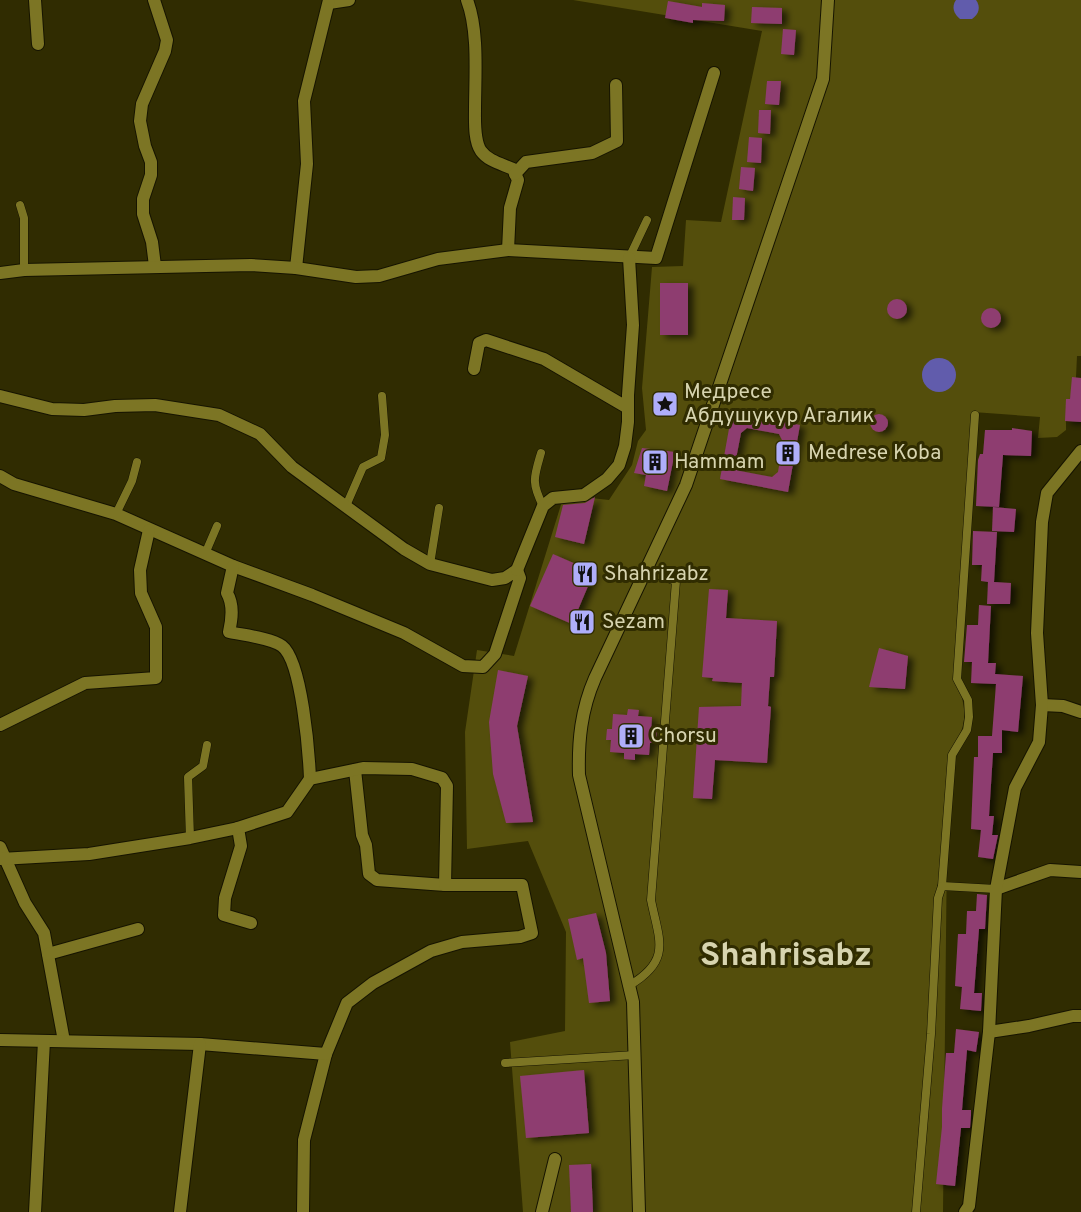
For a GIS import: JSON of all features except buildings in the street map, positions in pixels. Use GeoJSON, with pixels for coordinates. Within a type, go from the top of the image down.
{"type":"FeatureCollection","features":[{"type":"Feature","properties":{"kind":"street"},"geometry":{"type":"LineString","coordinates":[[34,0],[38,44]]}},
{"type":"Feature","properties":{"kind":"street"},"geometry":{"type":"LineString","coordinates":[[154,0],[166,40],[165,51],[142,104],[140,121],[151,162],[151,175],[142,199],[143,214],[152,242],[154,266]]}},
{"type":"Feature","properties":{"kind":"street"},"geometry":{"type":"LineString","coordinates":[[296,268],[307,164],[304,101],[329,2],[349,0]]}},
{"type":"Feature","properties":{"kind":"street"},"geometry":{"type":"LineString","coordinates":[[467,0],[475,45],[476,130],[480,149],[491,160],[513,169],[518,180],[510,208],[508,250]]}},
{"type":"Feature","properties":{"kind":"street"},"geometry":{"type":"LineString","coordinates":[[639,1212],[633,1002],[579,776],[580,726],[586,697],[686,485],[824,79],[828,0]]}},
{"type":"Feature","properties":{"kind":"street"},"geometry":{"type":"LineString","coordinates":[[0,273],[24,270],[251,264],[356,277],[379,276],[438,259],[508,250],[656,258],[714,73]]}},
{"type":"Feature","properties":{"kind":"street"},"geometry":{"type":"LineString","coordinates":[[515,174],[526,162],[592,153],[617,141],[616,85]]}},
{"type":"Feature","properties":{"kind":"street"},"geometry":{"type":"LineString","coordinates":[[0,396],[52,409],[84,410],[115,406],[155,405],[219,415],[260,434],[292,467],[404,549],[430,564],[492,580],[505,578],[517,570],[543,506],[553,498],[584,495],[607,479],[619,465],[625,446],[633,326],[629,258]]}},
{"type":"Feature","properties":{"kind":"street"},"geometry":{"type":"LineString","coordinates":[[474,369],[479,343],[486,340],[544,359],[628,408]]}},
{"type":"Feature","properties":{"kind":"street"},"geometry":{"type":"LineString","coordinates":[[965,1212],[969,1206],[989,1032],[996,889],[1015,788],[1039,742],[1042,705],[1037,633],[1045,502],[1047,493],[1081,451]]}},
{"type":"Feature","properties":{"kind":"street"},"geometry":{"type":"LineString","coordinates":[[0,476],[14,484],[116,514],[233,566],[312,595],[404,633],[463,666],[483,667],[495,654],[520,578],[517,570]]}},
{"type":"Feature","properties":{"kind":"street"},"geometry":{"type":"LineString","coordinates":[[0,725],[85,683],[156,678],[156,627],[141,593],[140,570],[149,530]]}},
{"type":"Feature","properties":{"kind":"street"},"geometry":{"type":"LineString","coordinates":[[3,859],[89,854],[190,838],[238,828],[287,812],[310,779],[306,728],[295,672],[290,653],[281,645],[229,632],[232,617],[231,600],[228,593],[233,566]]}},
{"type":"Feature","properties":{"kind":"street"},"geometry":{"type":"LineString","coordinates":[[1042,705],[1063,706],[1081,712]]}},
{"type":"Feature","properties":{"kind":"street"},"geometry":{"type":"LineString","coordinates":[[310,779],[363,768],[412,769],[442,778],[447,786],[445,885]]}},
{"type":"Feature","properties":{"kind":"street"},"geometry":{"type":"LineString","coordinates":[[303,1212],[304,1140],[326,1054],[347,1003],[373,983],[431,951],[462,942],[520,937],[532,933],[522,885],[445,885],[377,880],[369,874],[366,845],[362,836],[355,770]]}},
{"type":"Feature","properties":{"kind":"street"},"geometry":{"type":"LineString","coordinates":[[238,828],[241,846],[225,898],[224,915],[251,923]]}},
{"type":"Feature","properties":{"kind":"street"},"geometry":{"type":"LineString","coordinates":[[0,847],[3,859],[25,903],[44,933],[64,1041]]}},
{"type":"Feature","properties":{"kind":"street"},"geometry":{"type":"LineString","coordinates":[[996,889],[1050,870],[1081,872]]}},
{"type":"Feature","properties":{"kind":"street"},"geometry":{"type":"LineString","coordinates":[[48,954],[138,929]]}},
{"type":"Feature","properties":{"kind":"street"},"geometry":{"type":"LineString","coordinates":[[989,1032],[1081,1016]]}},
{"type":"Feature","properties":{"kind":"street"},"geometry":{"type":"LineString","coordinates":[[0,1040],[200,1044],[326,1054]]}},
{"type":"Feature","properties":{"kind":"street"},"geometry":{"type":"LineString","coordinates":[[35,1212],[44,1041]]}},
{"type":"Feature","properties":{"kind":"street"},"geometry":{"type":"LineString","coordinates":[[180,1212],[200,1044]]}},
{"type":"Feature","properties":{"kind":"street"},"geometry":{"type":"LineString","coordinates":[[542,1212],[555,1159]]}},
{"type":"Feature","properties":{"kind":"lane"},"geometry":{"type":"LineString","coordinates":[[20,205],[24,218],[24,270]]}},
{"type":"Feature","properties":{"kind":"lane"},"geometry":{"type":"LineString","coordinates":[[629,258],[647,220]]}},
{"type":"Feature","properties":{"kind":"lane"},"geometry":{"type":"LineString","coordinates":[[346,506],[363,466],[381,458],[385,435],[382,396]]}},
{"type":"Feature","properties":{"kind":"lane"},"geometry":{"type":"LineString","coordinates":[[916,1212],[938,898],[942,886],[952,755],[967,730],[969,717],[968,700],[957,679],[975,415]]}},
{"type":"Feature","properties":{"kind":"lane"},"geometry":{"type":"LineString","coordinates":[[541,453],[533,478],[537,495],[543,506]]}},
{"type":"Feature","properties":{"kind":"lane"},"geometry":{"type":"LineString","coordinates":[[116,514],[132,481],[137,462]]}},
{"type":"Feature","properties":{"kind":"lane"},"geometry":{"type":"LineString","coordinates":[[430,564],[439,508]]}},
{"type":"Feature","properties":{"kind":"lane"},"geometry":{"type":"LineString","coordinates":[[205,554],[217,526]]}},
{"type":"Feature","properties":{"kind":"lane"},"geometry":{"type":"LineString","coordinates":[[630,985],[642,978],[657,961],[661,950],[651,900],[676,581],[646,571]]}},
{"type":"Feature","properties":{"kind":"lane"},"geometry":{"type":"LineString","coordinates":[[190,838],[188,777],[203,766],[207,745]]}},
{"type":"Feature","properties":{"kind":"lane"},"geometry":{"type":"LineString","coordinates":[[942,886],[996,889]]}},
{"type":"Feature","properties":{"kind":"lane"},"geometry":{"type":"LineString","coordinates":[[505,1063],[635,1055]]}},
{"type":"Feature","properties":{"kind":"shaded area","name":"Shahrisabz"},"geometry":{"type":"Polygon","coordinates":[[[573,0],[1081,0],[1081,356],[1077,356],[1076,377],[1070,399],[1066,399],[1066,430],[1057,437],[1038,438],[1040,417],[973,412],[959,687],[964,706],[964,722],[959,737],[948,755],[943,1212],[523,1212],[510,1042],[565,1031],[566,932],[528,841],[467,849],[465,732],[477,650],[514,656],[564,495],[609,500],[632,465],[638,441],[646,430],[642,388],[652,267],[683,266],[686,220],[721,222],[762,31],[573,0]]]}},
{"type":"Feature","properties":{"kind":"shaded area"},"geometry":{"type":"Polygon","coordinates":[[[956,0],[976,0],[979,8],[976,15],[972,19],[960,19],[954,10],[956,0]]]}},
{"type":"Feature","properties":{"kind":"shaded area"},"geometry":{"type":"Polygon","coordinates":[[[939,358],[951,363],[956,375],[951,387],[939,392],[927,387],[922,375],[927,363],[939,358]]]}},
{"type":"Feature","properties":{"kind":"place","name":"Медресе Абдушукур Агалик"},"geometry":{"type":"Point","coordinates":[665,404]}},
{"type":"Feature","properties":{"kind":"place","name":"Medrese Koba"},"geometry":{"type":"Point","coordinates":[788,453]}},
{"type":"Feature","properties":{"kind":"place","name":"Hammam"},"geometry":{"type":"Point","coordinates":[655,462]}},
{"type":"Feature","properties":{"kind":"place","name":"Shahrizabz"},"geometry":{"type":"Point","coordinates":[585,574]}},
{"type":"Feature","properties":{"kind":"place","name":"Sezam"},"geometry":{"type":"Point","coordinates":[582,622]}},
{"type":"Feature","properties":{"kind":"place","name":"Chorsu"},"geometry":{"type":"Point","coordinates":[631,736]}},
{"type":"Feature","properties":{"kind":"district","name":"Shahrisabz"},"geometry":{"type":"Point","coordinates":[786,957]}}]}
